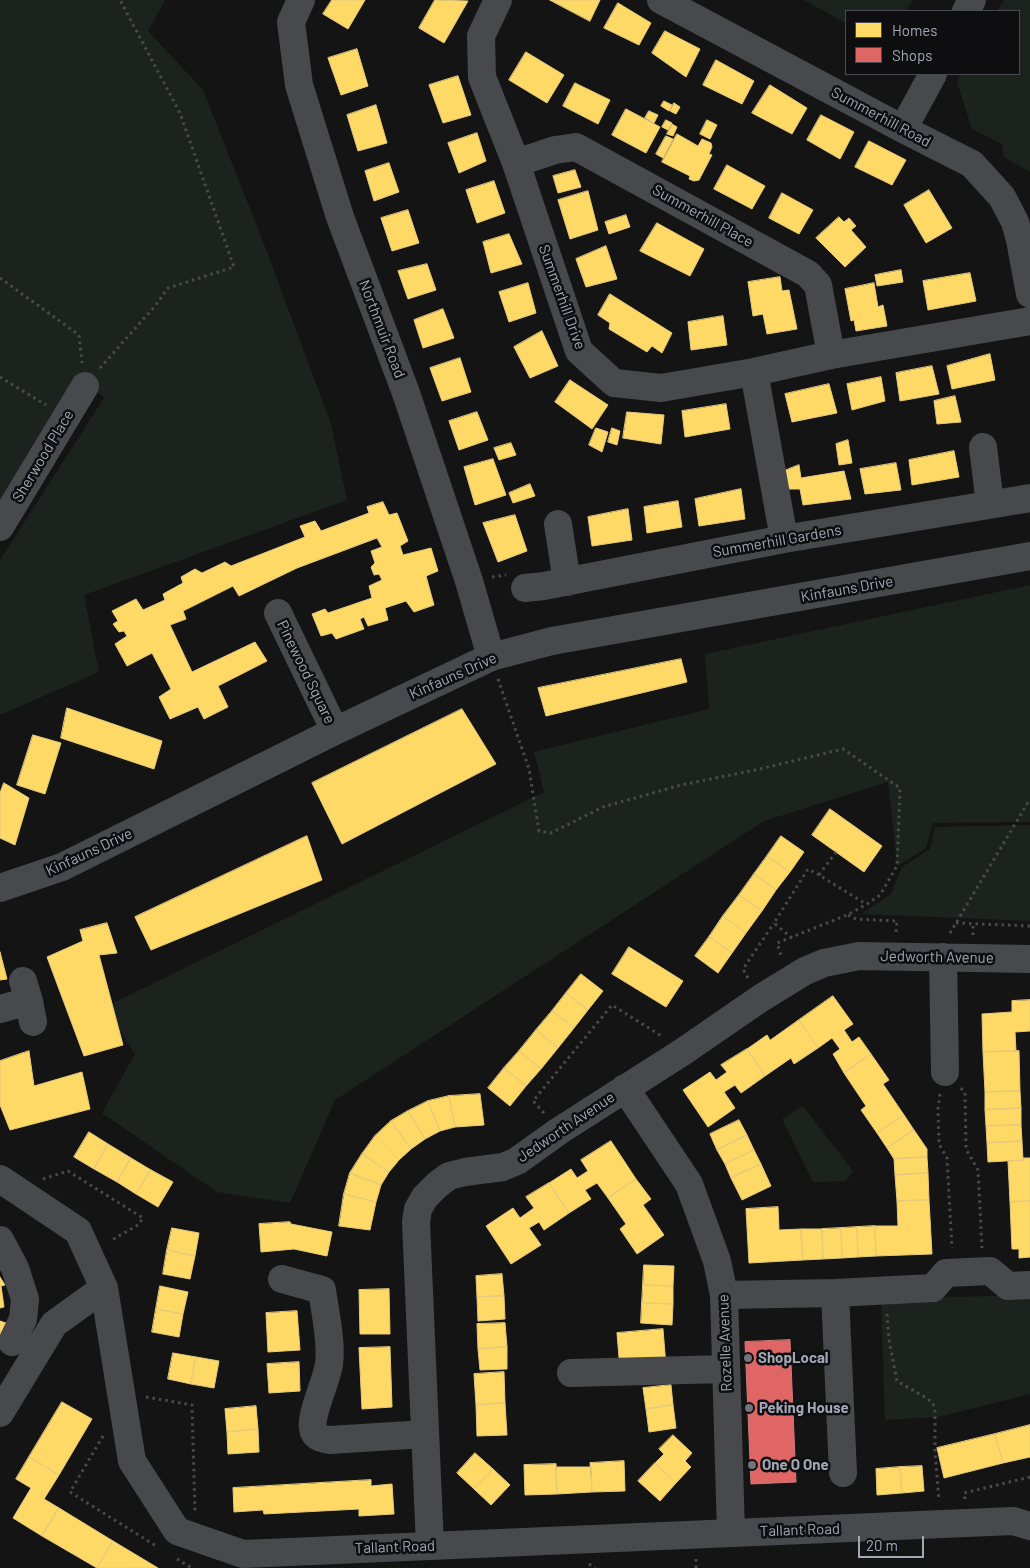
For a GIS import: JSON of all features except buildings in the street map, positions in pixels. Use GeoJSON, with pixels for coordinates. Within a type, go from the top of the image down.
{"type":"FeatureCollection","features":[{"type":"Feature","properties":{"kind":"street","name":"Northmuir Road"},"geometry":{"type":"LineString","coordinates":[[301,0],[290,22],[299,85],[340,217],[406,393],[470,581],[491,657]]}},
{"type":"Feature","properties":{"kind":"street","name":"Summerhill Drive"},"geometry":{"type":"LineString","coordinates":[[498,0],[481,36],[482,77],[516,163],[579,351],[614,383],[661,388],[754,372],[831,355],[1030,321]]}},
{"type":"Feature","properties":{"kind":"street","name":"Summerhill Road"},"geometry":{"type":"LineString","coordinates":[[660,0],[972,164],[1002,197],[1015,222],[1030,294]]}},
{"type":"Feature","properties":{"kind":"street"},"geometry":{"type":"LineString","coordinates":[[903,129],[932,75]]}},
{"type":"Feature","properties":{"kind":"street","name":"Summerhill Place"},"geometry":{"type":"LineString","coordinates":[[516,163],[555,150],[576,147],[808,274],[818,285],[831,355]]}},
{"type":"Feature","properties":{"kind":"street"},"geometry":{"type":"LineString","coordinates":[[754,372],[784,539]]}},
{"type":"Feature","properties":{"kind":"street","name":"Sherwood Place"},"geometry":{"type":"LineString","coordinates":[[0,527],[85,386]]}},
{"type":"Feature","properties":{"kind":"street"},"geometry":{"type":"LineString","coordinates":[[983,447],[990,504]]}},
{"type":"Feature","properties":{"kind":"street","name":"Summerhill Gardens"},"geometry":{"type":"LineString","coordinates":[[525,588],[567,582],[784,539],[1030,498]]}},
{"type":"Feature","properties":{"kind":"street"},"geometry":{"type":"LineString","coordinates":[[558,524],[567,582]]}},
{"type":"Feature","properties":{"kind":"street","name":"Kinfauns Drive"},"geometry":{"type":"LineString","coordinates":[[0,888],[62,867],[335,730],[491,657],[552,641],[1030,556]]}},
{"type":"Feature","properties":{"kind":"street","name":"Pinewood Square"},"geometry":{"type":"LineString","coordinates":[[278,613],[335,730]]}},
{"type":"Feature","properties":{"kind":"street","name":"Jedworth Avenue"},"geometry":{"type":"LineString","coordinates":[[430,1546],[416,1222],[418,1209],[425,1197],[436,1185],[449,1176],[503,1167],[517,1161],[559,1131],[684,1051],[790,979],[824,963],[859,956],[1030,959]]}},
{"type":"Feature","properties":{"kind":"street"},"geometry":{"type":"LineString","coordinates":[[943,957],[945,1072]]}},
{"type":"Feature","properties":{"kind":"street"},"geometry":{"type":"LineString","coordinates":[[0,1009],[28,1001]]}},
{"type":"Feature","properties":{"kind":"street","name":"Rozelle Avenue"},"geometry":{"type":"LineString","coordinates":[[625,1088],[689,1184],[717,1261],[724,1295],[731,1533]]}},
{"type":"Feature","properties":{"kind":"street","name":"Tallant Road"},"geometry":{"type":"LineString","coordinates":[[0,1179],[78,1231],[104,1288],[132,1461],[177,1531],[243,1554],[1013,1521],[1030,1526]]}},
{"type":"Feature","properties":{"kind":"street"},"geometry":{"type":"LineString","coordinates":[[0,1240],[15,1268],[25,1299],[23,1319],[12,1342]]}},
{"type":"Feature","properties":{"kind":"street"},"geometry":{"type":"LineString","coordinates":[[724,1295],[835,1293],[933,1288],[946,1273],[983,1271],[990,1271],[1008,1286],[1030,1285]]}},
{"type":"Feature","properties":{"kind":"street"},"geometry":{"type":"LineString","coordinates":[[282,1279],[322,1290],[330,1354],[325,1383],[314,1415],[312,1427],[315,1435],[322,1439],[330,1440],[425,1434]]}},
{"type":"Feature","properties":{"kind":"street"},"geometry":{"type":"LineString","coordinates":[[0,1413],[54,1324],[104,1288]]}},
{"type":"Feature","properties":{"kind":"street"},"geometry":{"type":"LineString","coordinates":[[835,1293],[843,1472]]}},
{"type":"Feature","properties":{"kind":"street"},"geometry":{"type":"LineString","coordinates":[[24,1309],[54,1324]]}},
{"type":"Feature","properties":{"kind":"street"},"geometry":{"type":"LineString","coordinates":[[571,1373],[726,1369]]}},
{"type":"Feature","properties":{"kind":"path"},"geometry":{"type":"LineString","coordinates":[[85,386],[155,306],[168,288],[234,266],[180,113],[120,0]]}},
{"type":"Feature","properties":{"kind":"path"},"geometry":{"type":"LineString","coordinates":[[0,278],[78,335],[85,386]]}},
{"type":"Feature","properties":{"kind":"path"},"geometry":{"type":"LineString","coordinates":[[0,377],[66,418]]}},
{"type":"Feature","properties":{"kind":"path"},"geometry":{"type":"LineString","coordinates":[[491,657],[529,769],[539,831],[551,834],[603,808],[681,785],[760,769],[843,749],[900,788],[897,866],[880,895],[867,904],[848,915],[777,943],[790,979]]}},
{"type":"Feature","properties":{"kind":"path"},"geometry":{"type":"LineString","coordinates":[[943,957],[942,946],[1030,799]]}},
{"type":"Feature","properties":{"kind":"path"},"geometry":{"type":"LineString","coordinates":[[819,875],[836,852]]}},
{"type":"Feature","properties":{"kind":"path"},"geometry":{"type":"LineString","coordinates":[[761,998],[742,969],[808,869],[867,904]]}},
{"type":"Feature","properties":{"kind":"path"},"geometry":{"type":"LineString","coordinates":[[848,915],[856,919],[897,921]]}},
{"type":"Feature","properties":{"kind":"path"},"geometry":{"type":"LineString","coordinates":[[774,923],[792,938]]}},
{"type":"Feature","properties":{"kind":"path"},"geometry":{"type":"LineString","coordinates":[[956,923],[1030,926]]}},
{"type":"Feature","properties":{"kind":"path"},"geometry":{"type":"LineString","coordinates":[[559,1131],[533,1101],[612,1005],[684,1051]]}},
{"type":"Feature","properties":{"kind":"path"},"geometry":{"type":"LineString","coordinates":[[945,1072],[965,1093],[966,1148],[978,1170],[983,1271]]}},
{"type":"Feature","properties":{"kind":"path"},"geometry":{"type":"LineString","coordinates":[[945,1072],[938,1109],[940,1144],[947,1158],[953,1272]]}},
{"type":"Feature","properties":{"kind":"path"},"geometry":{"type":"LineString","coordinates":[[26,1196],[37,1180],[68,1171],[144,1218],[138,1225],[88,1253]]}},
{"type":"Feature","properties":{"kind":"path"},"geometry":{"type":"LineString","coordinates":[[885,1291],[889,1340],[897,1381],[928,1399],[935,1412],[935,1451],[942,1524]]}},
{"type":"Feature","properties":{"kind":"path"},"geometry":{"type":"LineString","coordinates":[[121,1392],[192,1405],[195,1537]]}},
{"type":"Feature","properties":{"kind":"path"},"geometry":{"type":"LineString","coordinates":[[104,1436],[70,1492],[158,1547]]}},
{"type":"Feature","properties":{"kind":"path"},"geometry":{"type":"LineString","coordinates":[[970,1523],[964,1493],[1030,1477]]}},
{"type":"Feature","properties":{"kind":"path"},"geometry":{"type":"LineString","coordinates":[[175,1557],[192,1568]]}},
{"type":"Feature","properties":{"kind":"shaded area"},"geometry":{"type":"Polygon","coordinates":[[[0,0],[165,0],[148,31],[203,90],[264,244],[331,424],[347,500],[84,595],[99,672],[0,715],[0,560],[104,398],[82,378],[0,512],[0,0]]]}},
{"type":"Feature","properties":{"kind":"shaded area"},"geometry":{"type":"Polygon","coordinates":[[[804,0],[913,0],[907,10],[845,10],[845,22],[804,0]]]}},
{"type":"Feature","properties":{"kind":"shaded area"},"geometry":{"type":"Polygon","coordinates":[[[1004,0],[1030,0],[1030,172],[1004,157],[1002,144],[972,129],[957,82],[960,75],[1020,75],[1020,10],[998,10],[1004,0]]]}},
{"type":"Feature","properties":{"kind":"shaded area"},"geometry":{"type":"Polygon","coordinates":[[[1030,585],[1030,822],[933,823],[926,848],[897,866],[888,782],[764,821],[335,1100],[290,1203],[217,1192],[102,1113],[135,1054],[105,1007],[544,792],[534,752],[709,709],[705,654],[1030,585]]]}},
{"type":"Feature","properties":{"kind":"shaded area"},"geometry":{"type":"Polygon","coordinates":[[[1030,825],[1030,921],[861,914],[891,894],[902,867],[930,849],[935,827],[1030,825]]]}},
{"type":"Feature","properties":{"kind":"shaded area"},"geometry":{"type":"Polygon","coordinates":[[[803,1106],[853,1171],[846,1181],[813,1182],[782,1119],[803,1106]]]}},
{"type":"Feature","properties":{"kind":"shaded area"},"geometry":{"type":"Polygon","coordinates":[[[1030,1295],[1030,1394],[938,1417],[885,1420],[881,1299],[1030,1295]]]}},
{"type":"Feature","properties":{"kind":"place","name":"ShopLocal"},"geometry":{"type":"Point","coordinates":[748,1358]}},
{"type":"Feature","properties":{"kind":"place","name":"Peking House"},"geometry":{"type":"Point","coordinates":[749,1408]}},
{"type":"Feature","properties":{"kind":"place","name":"One O One"},"geometry":{"type":"Point","coordinates":[752,1465]}}]}
